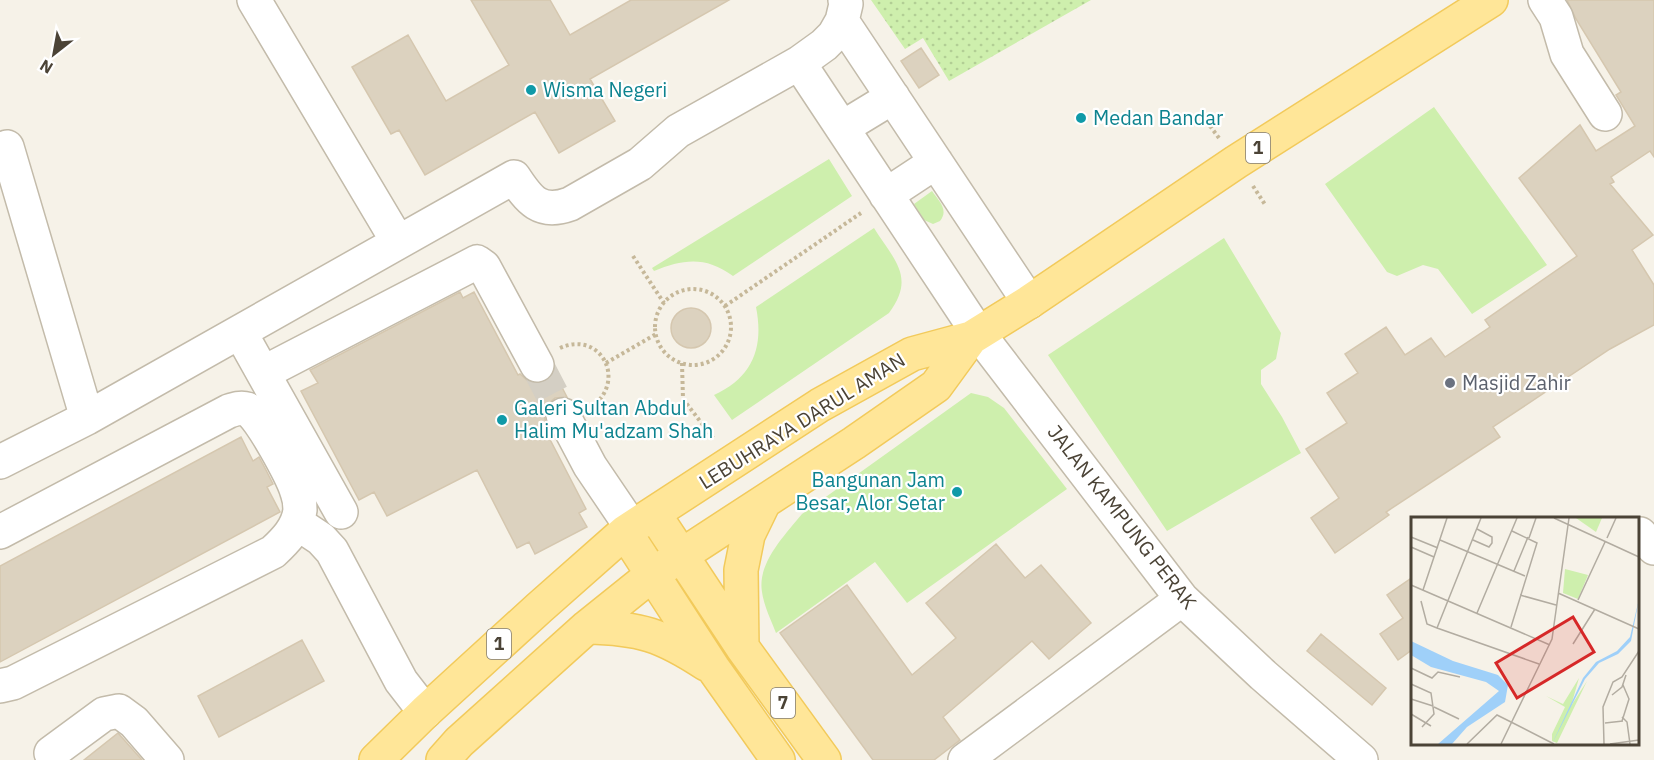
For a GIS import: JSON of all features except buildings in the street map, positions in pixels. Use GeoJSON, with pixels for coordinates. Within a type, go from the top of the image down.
{"type":"FeatureCollection","features":[{"type":"Feature","properties":{"kind":"main road","name":"1"},"geometry":{"type":"LineString","coordinates":[[443,760],[459,742],[587,627],[653,574],[936,386],[975,336],[1236,162],[1491,0]]}},
{"type":"Feature","properties":{"kind":"main road","name":"LEBUHRAYA DARUL AMAN"},"geometry":{"type":"LineString","coordinates":[[376,760],[425,712],[637,525],[820,405],[912,354],[975,336]]}},
{"type":"Feature","properties":{"kind":"main road"},"geometry":{"type":"LineString","coordinates":[[742,646],[741,570],[748,535],[764,502]]}},
{"type":"Feature","properties":{"kind":"main road","name":"7"},"geometry":{"type":"LineString","coordinates":[[637,525],[682,556],[742,646],[824,760]]}},
{"type":"Feature","properties":{"kind":"main road","name":"7"},"geometry":{"type":"LineString","coordinates":[[637,525],[653,574],[713,668],[778,760]]}},
{"type":"Feature","properties":{"kind":"main road"},"geometry":{"type":"LineString","coordinates":[[587,627],[640,631],[678,645],[713,668]]}},
{"type":"Feature","properties":{"kind":"street"},"geometry":{"type":"LineString","coordinates":[[254,0],[398,242]]}},
{"type":"Feature","properties":{"kind":"street"},"geometry":{"type":"LineString","coordinates":[[1545,0],[1556,17],[1567,54],[1605,114]]}},
{"type":"Feature","properties":{"kind":"street"},"geometry":{"type":"LineString","coordinates":[[844,10],[893,97],[1029,302]]}},
{"type":"Feature","properties":{"kind":"street"},"geometry":{"type":"LineString","coordinates":[[0,462],[87,418],[514,177],[527,198],[537,204],[548,208],[559,208],[570,204],[640,164],[678,131],[799,63],[824,45],[834,34],[844,10]]}},
{"type":"Feature","properties":{"kind":"street","name":"JALAN KAMPUNG PERAK"},"geometry":{"type":"LineString","coordinates":[[799,63],[975,336],[1182,599],[1263,675],[1361,760]]}},
{"type":"Feature","properties":{"kind":"street"},"geometry":{"type":"LineString","coordinates":[[842,128],[893,97]]}},
{"type":"Feature","properties":{"kind":"street"},"geometry":{"type":"LineString","coordinates":[[7,147],[87,418]]}},
{"type":"Feature","properties":{"kind":"street"},"geometry":{"type":"LineString","coordinates":[[886,195],[936,162]]}},
{"type":"Feature","properties":{"kind":"street"},"geometry":{"type":"LineString","coordinates":[[264,373],[477,262],[484,267],[536,363]]}},
{"type":"Feature","properties":{"kind":"street"},"geometry":{"type":"LineString","coordinates":[[244,329],[264,373],[341,512]]}},
{"type":"Feature","properties":{"kind":"street"},"geometry":{"type":"LineString","coordinates":[[0,532],[238,408],[247,409],[260,421],[297,492],[300,509],[297,523],[287,539],[273,552],[13,683],[0,686]]}},
{"type":"Feature","properties":{"kind":"street"},"geometry":{"type":"LineString","coordinates":[[565,417],[594,473],[637,525]]}},
{"type":"Feature","properties":{"kind":"street"},"geometry":{"type":"LineString","coordinates":[[297,523],[321,539],[332,551],[400,681],[425,712]]}},
{"type":"Feature","properties":{"kind":"street"},"geometry":{"type":"LineString","coordinates":[[1639,535],[1654,548]]}},
{"type":"Feature","properties":{"kind":"street"},"geometry":{"type":"LineString","coordinates":[[965,760],[1182,599]]}},
{"type":"Feature","properties":{"kind":"street"},"geometry":{"type":"LineString","coordinates":[[51,753],[104,714],[119,711],[134,722],[167,760]]}},
{"type":"Feature","properties":{"kind":"path"},"geometry":{"type":"LineString","coordinates":[[1210,126],[1215,133]]}},
{"type":"Feature","properties":{"kind":"path"},"geometry":{"type":"LineString","coordinates":[[725,306],[886,195]]}},
{"type":"Feature","properties":{"kind":"path"},"geometry":{"type":"LineString","coordinates":[[633,256],[663,303]]}},
{"type":"Feature","properties":{"kind":"path"},"geometry":{"type":"LineString","coordinates":[[694,289],[706,291],[717,297],[730,316],[729,340],[724,350],[716,358],[693,365],[682,363],[665,352],[656,334],[655,323],[663,303],[672,295],[694,289]]}},
{"type":"Feature","properties":{"kind":"path"},"geometry":{"type":"LineString","coordinates":[[606,363],[656,334]]}},
{"type":"Feature","properties":{"kind":"path"},"geometry":{"type":"LineString","coordinates":[[536,363],[564,346],[575,344],[586,345],[595,350],[606,363],[610,378],[608,389],[602,399],[594,406],[565,417]]}},
{"type":"Feature","properties":{"kind":"path"},"geometry":{"type":"LineString","coordinates":[[682,363],[683,399],[713,438]]}},
{"type":"Feature","properties":{"kind":"green space"},"geometry":{"type":"Polygon","coordinates":[[[871,0],[1091,0],[949,81],[923,38],[905,49],[871,0]]]}},
{"type":"Feature","properties":{"kind":"green space"},"geometry":{"type":"Polygon","coordinates":[[[1434,107],[1547,265],[1472,314],[1438,269],[1423,265],[1397,276],[1387,272],[1325,184],[1434,107]]]}},
{"type":"Feature","properties":{"kind":"green space"},"geometry":{"type":"Polygon","coordinates":[[[829,159],[852,196],[733,276],[704,262],[685,262],[654,271],[652,268],[829,159]]]}},
{"type":"Feature","properties":{"kind":"green space"},"geometry":{"type":"Polygon","coordinates":[[[932,191],[944,213],[940,221],[933,224],[924,220],[914,204],[932,191]]]}},
{"type":"Feature","properties":{"kind":"green space"},"geometry":{"type":"Polygon","coordinates":[[[874,228],[895,259],[901,279],[901,289],[889,313],[732,420],[714,395],[738,379],[753,359],[758,335],[756,307],[874,228]]]}},
{"type":"Feature","properties":{"kind":"green space"},"geometry":{"type":"Polygon","coordinates":[[[1224,238],[1281,333],[1276,359],[1261,370],[1261,384],[1301,453],[1167,531],[1048,355],[1224,238]]]}},
{"type":"Feature","properties":{"kind":"green space"},"geometry":{"type":"Polygon","coordinates":[[[971,393],[988,397],[1004,408],[1067,489],[907,603],[875,562],[776,633],[764,602],[762,581],[768,560],[788,531],[802,514],[971,393]]]}},
{"type":"Feature","properties":{"kind":"tunnel"},"geometry":{"type":"LineString","coordinates":[[537,365],[563,415]]}},
{"type":"Feature","properties":{"kind":"place","name":"Wisma Negeri"},"geometry":{"type":"Point","coordinates":[531,90]}},
{"type":"Feature","properties":{"kind":"place","name":"Medan Bandar"},"geometry":{"type":"Point","coordinates":[1081,118]}},
{"type":"Feature","properties":{"kind":"place","name":"Masjid Zahir"},"geometry":{"type":"Point","coordinates":[1450,383]}},
{"type":"Feature","properties":{"kind":"place","name":"Galeri Sultan Abdul Halim Mu'adzam Shah"},"geometry":{"type":"Point","coordinates":[502,420]}},
{"type":"Feature","properties":{"kind":"place","name":"Bangunan Jam Besar, Alor Setar"},"geometry":{"type":"Point","coordinates":[957,492]}}]}
